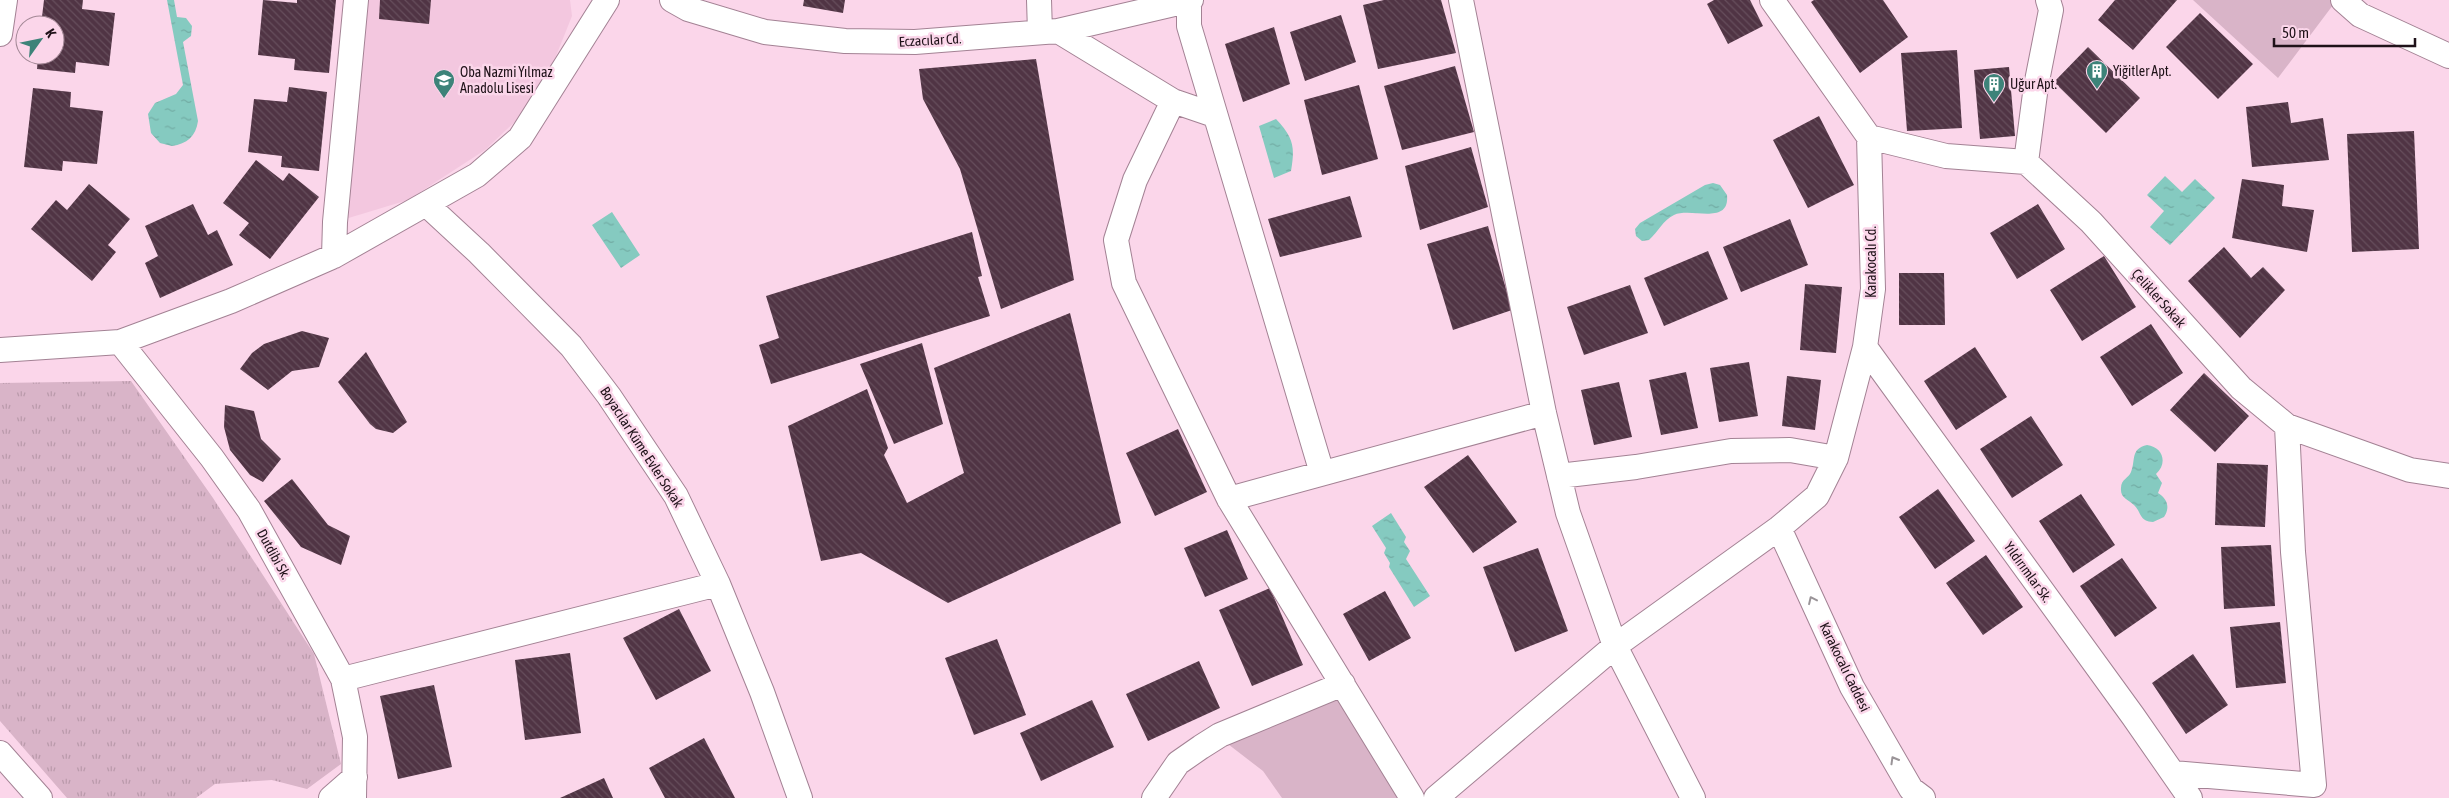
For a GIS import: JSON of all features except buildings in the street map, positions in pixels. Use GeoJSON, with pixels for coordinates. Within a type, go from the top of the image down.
{"type":"FeatureCollection","features":[{"type":"Feature","properties":{"kind":"street"},"geometry":{"type":"LineString","coordinates":[[0,34],[5,0]]}},
{"type":"Feature","properties":{"kind":"street"},"geometry":{"type":"LineString","coordinates":[[334,256],[335,222],[356,0]]}},
{"type":"Feature","properties":{"kind":"street"},"geometry":{"type":"LineString","coordinates":[[0,350],[120,342],[231,300],[334,256],[477,175],[520,138],[607,0]]}},
{"type":"Feature","properties":{"kind":"street","name":"Eczacılar Cd."},"geometry":{"type":"LineString","coordinates":[[672,0],[688,9],[765,32],[845,41],[915,42],[1049,31],[1190,0]]}},
{"type":"Feature","properties":{"kind":"street"},"geometry":{"type":"LineString","coordinates":[[1039,0],[1049,31],[1173,100],[1214,115]]}},
{"type":"Feature","properties":{"kind":"street"},"geometry":{"type":"LineString","coordinates":[[1190,0],[1189,26],[1322,473]]}},
{"type":"Feature","properties":{"kind":"street"},"geometry":{"type":"LineString","coordinates":[[1461,0],[1544,413],[1568,513],[1615,646],[1693,798]]}},
{"type":"Feature","properties":{"kind":"street"},"geometry":{"type":"LineString","coordinates":[[1774,1],[1869,137],[1946,156],[2026,162],[2036,86],[2051,10],[2048,0]]}},
{"type":"Feature","properties":{"kind":"street"},"geometry":{"type":"LineString","coordinates":[[2342,0],[2360,15],[2449,56]]}},
{"type":"Feature","properties":{"kind":"street"},"geometry":{"type":"LineString","coordinates":[[1173,100],[1135,180],[1116,240],[1124,283],[1229,499],[1412,798]]}},
{"type":"Feature","properties":{"kind":"street","name":"Karakocalı Cd."},"geometry":{"type":"LineString","coordinates":[[1436,798],[1615,646],[1779,528],[1817,496],[1836,458],[1865,347],[1873,289],[1869,137]]}},
{"type":"Feature","properties":{"kind":"street","name":"Çelikler Sokak"},"geometry":{"type":"LineString","coordinates":[[2026,162],[2091,222],[2241,388],[2287,426],[2410,470],[2449,476]]}},
{"type":"Feature","properties":{"kind":"street","name":"Boyacılar Küme Evler Sokak"},"geometry":{"type":"LineString","coordinates":[[426,204],[571,346],[609,396],[676,496],[718,584],[762,692],[800,798]]}},
{"type":"Feature","properties":{"kind":"street","name":"Dutdibi Sk."},"geometry":{"type":"LineString","coordinates":[[120,342],[208,452],[249,510],[343,679],[355,737],[355,787]]}},
{"type":"Feature","properties":{"kind":"street","name":"Yıldırımlar Sk."},"geometry":{"type":"LineString","coordinates":[[1865,347],[2190,798]]}},
{"type":"Feature","properties":{"kind":"street"},"geometry":{"type":"LineString","coordinates":[[1229,499],[1544,413]]}},
{"type":"Feature","properties":{"kind":"street"},"geometry":{"type":"LineString","coordinates":[[2173,773],[2314,785],[2293,552],[2287,426]]}},
{"type":"Feature","properties":{"kind":"street"},"geometry":{"type":"LineString","coordinates":[[1559,476],[1636,467],[1731,451],[1790,450],[1836,458]]}},
{"type":"Feature","properties":{"kind":"street","name":"Karakocalı Caddesi"},"geometry":{"type":"LineString","coordinates":[[1779,528],[1852,687],[1911,789],[1923,798]]}},
{"type":"Feature","properties":{"kind":"street"},"geometry":{"type":"LineString","coordinates":[[343,679],[718,584]]}},
{"type":"Feature","properties":{"kind":"street"},"geometry":{"type":"LineString","coordinates":[[1154,798],[1178,763],[1200,747],[1220,735],[1342,684]]}},
{"type":"Feature","properties":{"kind":"street"},"geometry":{"type":"LineString","coordinates":[[0,753],[40,798]]}},
{"type":"Feature","properties":{"kind":"street"},"geometry":{"type":"LineString","coordinates":[[331,798],[355,787]]}},
{"type":"Feature","properties":{"kind":"shaded area","name":"Oba Nazmi Yılmaz Anadolu Lisesi"},"geometry":{"type":"Polygon","coordinates":[[[362,0],[570,0],[572,16],[544,86],[524,113],[485,150],[408,200],[342,220],[362,0]]]}},
{"type":"Feature","properties":{"kind":"green space"},"geometry":{"type":"Polygon","coordinates":[[[2193,0],[2335,0],[2336,1],[2278,78],[2193,0]]]}},
{"type":"Feature","properties":{"kind":"green space"},"geometry":{"type":"Polygon","coordinates":[[[131,381],[213,498],[314,654],[341,764],[307,789],[272,780],[215,784],[196,798],[67,798],[0,721],[0,383],[131,381]]]}},
{"type":"Feature","properties":{"kind":"green space"},"geometry":{"type":"Polygon","coordinates":[[[1341,691],[1406,798],[1282,798],[1263,771],[1224,741],[1341,691]]]}},
{"type":"Feature","properties":{"kind":"water"},"geometry":{"type":"Polygon","coordinates":[[[167,0],[174,0],[177,17],[186,18],[192,26],[191,36],[183,42],[198,121],[195,131],[190,138],[172,146],[160,143],[151,133],[148,114],[155,103],[176,94],[183,85],[167,0]]]}},
{"type":"Feature","properties":{"kind":"water"},"geometry":{"type":"Polygon","coordinates":[[[1276,119],[1290,137],[1293,155],[1291,171],[1274,178],[1259,126],[1276,119]]]}},
{"type":"Feature","properties":{"kind":"water"},"geometry":{"type":"Polygon","coordinates":[[[2165,176],[2182,192],[2195,179],[2215,198],[2170,245],[2150,227],[2164,211],[2147,195],[2165,176]]]}},
{"type":"Feature","properties":{"kind":"water"},"geometry":{"type":"Polygon","coordinates":[[[1713,183],[1720,185],[1727,195],[1726,204],[1722,210],[1708,214],[1681,213],[1674,215],[1649,240],[1642,241],[1636,236],[1635,229],[1640,223],[1705,185],[1713,183]]]}},
{"type":"Feature","properties":{"kind":"water"},"geometry":{"type":"Polygon","coordinates":[[[612,212],[640,255],[621,268],[592,225],[612,212]]]}},
{"type":"Feature","properties":{"kind":"water"},"geometry":{"type":"Polygon","coordinates":[[[2147,445],[2157,449],[2162,456],[2162,465],[2156,474],[2162,483],[2158,493],[2167,504],[2164,517],[2153,522],[2145,520],[2137,508],[2123,496],[2121,491],[2122,483],[2131,472],[2136,452],[2147,445]]]}},
{"type":"Feature","properties":{"kind":"water"},"geometry":{"type":"Polygon","coordinates":[[[1391,513],[1406,537],[1404,542],[1410,551],[1406,559],[1430,596],[1414,607],[1389,567],[1390,563],[1384,553],[1386,548],[1372,526],[1391,513]]]}},
{"type":"Feature","properties":{"kind":"place","name":"Yiğitler Apt."},"geometry":{"type":"Point","coordinates":[2097,90]}},
{"type":"Feature","properties":{"kind":"place","name":"Oba Nazmi Yılmaz Anadolu Lisesi"},"geometry":{"type":"Point","coordinates":[444,99]}},
{"type":"Feature","properties":{"kind":"place","name":"Uğur Apt."},"geometry":{"type":"Point","coordinates":[1994,103]}}]}
